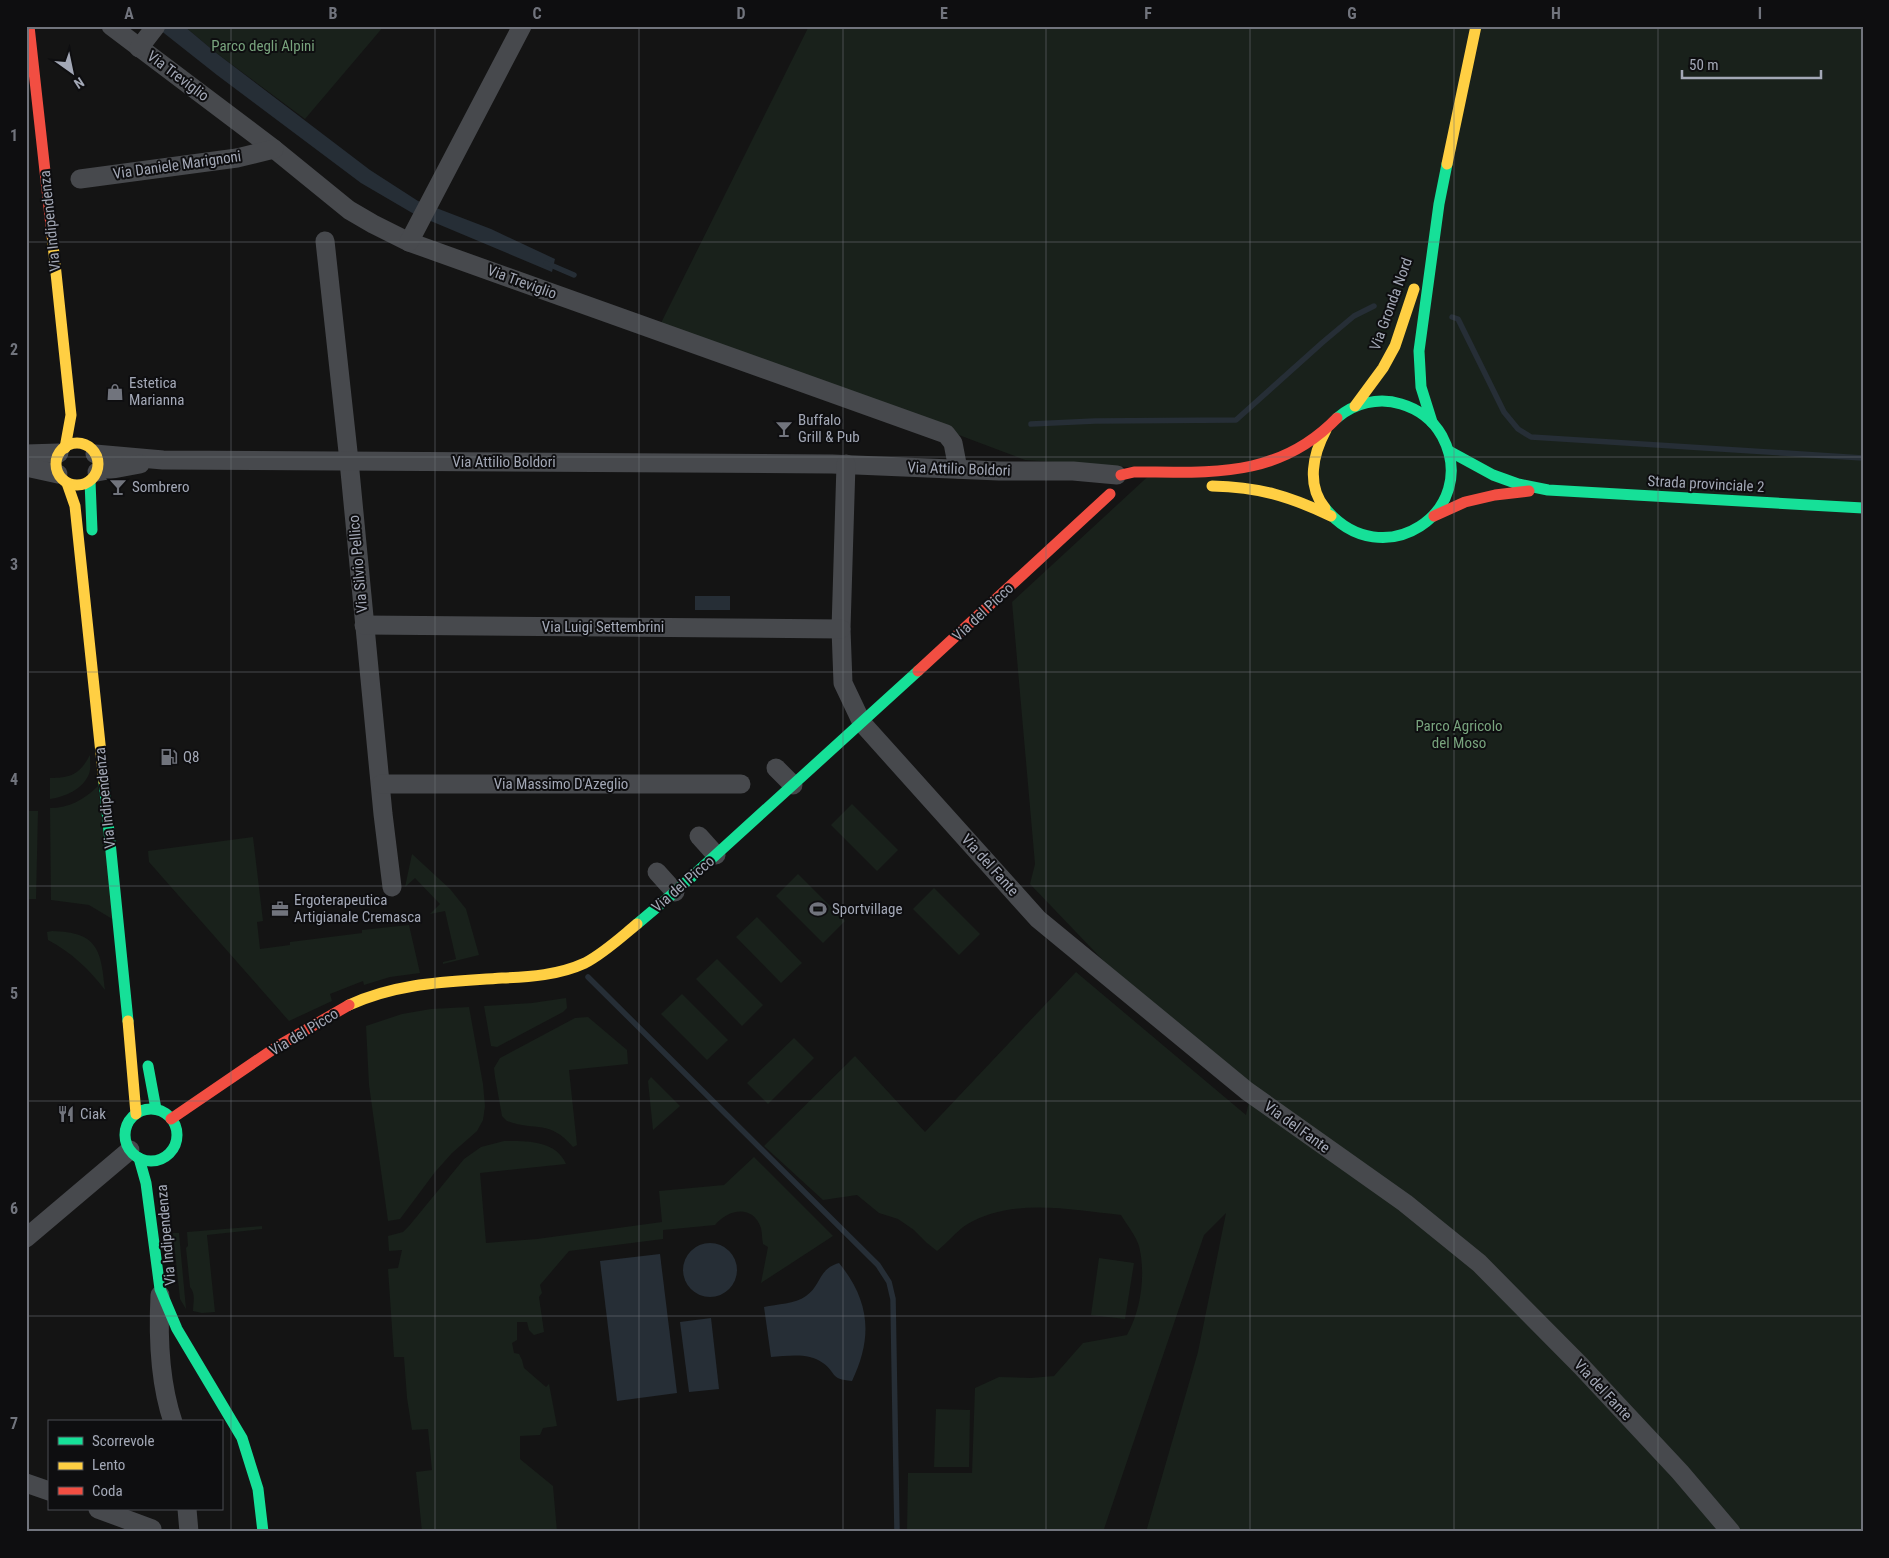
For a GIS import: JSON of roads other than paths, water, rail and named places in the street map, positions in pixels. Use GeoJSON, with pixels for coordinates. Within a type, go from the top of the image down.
{"type":"FeatureCollection","features":[{"type":"Feature","properties":{"kind":"main road","name":"Via Indipendenza"},"geometry":{"type":"LineString","coordinates":[[29,26],[71,415],[62,450]]}},
{"type":"Feature","properties":{"kind":"main road","name":"Via Gronda Nord"},"geometry":{"type":"LineString","coordinates":[[1432,422],[1421,392],[1418,373],[1419,351],[1439,204],[1476,26]]}},
{"type":"Feature","properties":{"kind":"main road","name":"Via Gronda Nord"},"geometry":{"type":"LineString","coordinates":[[1355,406],[1383,368],[1394,346],[1406,316],[1439,204]]}},
{"type":"Feature","properties":{"kind":"main road"},"geometry":{"type":"LineString","coordinates":[[1434,516],[1446,496],[1452,474],[1449,451],[1442,436],[1432,422],[1415,409],[1396,402],[1375,401],[1355,406],[1339,416],[1326,430],[1317,446],[1313,464],[1314,483],[1320,501],[1331,516],[1349,531],[1372,539],[1395,538],[1416,530],[1434,516],[1465,502],[1495,495],[1548,490]]}},
{"type":"Feature","properties":{"kind":"main road","name":"Via Indipendenza"},"geometry":{"type":"LineString","coordinates":[[71,415],[91,450]]}},
{"type":"Feature","properties":{"kind":"main road","name":"Via Attilio Boldori"},"geometry":{"type":"LineString","coordinates":[[1118,486],[1134,472],[1232,471],[1254,466],[1273,460],[1326,430]]}},
{"type":"Feature","properties":{"kind":"main road"},"geometry":{"type":"LineString","coordinates":[[93,477],[79,486],[62,479],[56,461],[62,450],[76,443],[91,450],[98,460],[93,477],[90,506],[94,545]]}},
{"type":"Feature","properties":{"kind":"main road"},"geometry":{"type":"LineString","coordinates":[[1449,451],[1493,475],[1518,484],[1548,490]]}},
{"type":"Feature","properties":{"kind":"main road","name":"Via Indipendenza"},"geometry":{"type":"LineString","coordinates":[[62,479],[75,506],[135,1082],[136,1114]]}},
{"type":"Feature","properties":{"kind":"main road","name":"Via del Picco"},"geometry":{"type":"LineString","coordinates":[[861,719],[1118,486]]}},
{"type":"Feature","properties":{"kind":"main road"},"geometry":{"type":"LineString","coordinates":[[1204,486],[1242,486],[1279,493],[1331,516]]}},
{"type":"Feature","properties":{"kind":"main road","name":"Strada provinciale 2"},"geometry":{"type":"LineString","coordinates":[[1548,490],[1863,508]]}},
{"type":"Feature","properties":{"kind":"main road","name":"Via del Picco"},"geometry":{"type":"LineString","coordinates":[[171,1119],[278,1046],[346,1007],[388,991],[412,985],[537,976],[562,971],[584,963],[605,950],[676,892],[824,757]]}},
{"type":"Feature","properties":{"kind":"main road"},"geometry":{"type":"LineString","coordinates":[[147,1056],[150,1084],[156,1109]]}},
{"type":"Feature","properties":{"kind":"main road"},"geometry":{"type":"LineString","coordinates":[[156,1109],[165,1113],[171,1119],[176,1126],[177,1134],[175,1145],[167,1156],[150,1161],[134,1154],[126,1143],[125,1134],[128,1122],[136,1114],[144,1110],[156,1109]]}},
{"type":"Feature","properties":{"kind":"main road","name":"Via Indipendenza"},"geometry":{"type":"LineString","coordinates":[[134,1154],[146,1183],[171,1316],[242,1438],[258,1489],[263,1532]]}},
{"type":"Feature","properties":{"kind":"main road","name":"Via Indipendenza"},"geometry":{"type":"LineString","coordinates":[[162,1171],[167,1156]]}},
{"type":"Feature","properties":{"kind":"street","name":"Via Treviglio"},"geometry":{"type":"LineString","coordinates":[[111,26],[274,150],[349,210],[374,224],[409,242],[946,434],[953,443],[958,469]]}},
{"type":"Feature","properties":{"kind":"street"},"geometry":{"type":"LineString","coordinates":[[139,48],[156,26]]}},
{"type":"Feature","properties":{"kind":"street"},"geometry":{"type":"LineString","coordinates":[[409,242],[522,26]]}},
{"type":"Feature","properties":{"kind":"street","name":"Via Daniele Marignoni"},"geometry":{"type":"LineString","coordinates":[[80,179],[237,158],[274,150]]}},
{"type":"Feature","properties":{"kind":"street","name":"Via Silvio Pellico"},"geometry":{"type":"LineString","coordinates":[[325,241],[392,887]]}},
{"type":"Feature","properties":{"kind":"street"},"geometry":{"type":"LineString","coordinates":[[26,454],[62,450]]}},
{"type":"Feature","properties":{"kind":"street","name":"Via Attilio Boldori"},"geometry":{"type":"LineString","coordinates":[[91,450],[163,460],[846,464],[958,469],[1073,471],[1118,486]]}},
{"type":"Feature","properties":{"kind":"street","name":"Via Attilio Boldori"},"geometry":{"type":"LineString","coordinates":[[93,477],[163,460]]}},
{"type":"Feature","properties":{"kind":"street"},"geometry":{"type":"LineString","coordinates":[[824,757],[821,753],[861,719],[843,683],[841,629],[846,464]]}},
{"type":"Feature","properties":{"kind":"street"},"geometry":{"type":"LineString","coordinates":[[26,467],[62,479]]}},
{"type":"Feature","properties":{"kind":"street","name":"Via Luigi Settembrini"},"geometry":{"type":"LineString","coordinates":[[364,625],[841,629]]}},
{"type":"Feature","properties":{"kind":"street","name":"Via del Fante"},"geometry":{"type":"LineString","coordinates":[[861,719],[1038,919],[1247,1091],[1404,1204],[1479,1263],[1680,1472],[1730,1532]]}},
{"type":"Feature","properties":{"kind":"street"},"geometry":{"type":"LineString","coordinates":[[776,768],[792,785]]}},
{"type":"Feature","properties":{"kind":"street","name":"Via Massimo D'Azeglio"},"geometry":{"type":"LineString","coordinates":[[380,784],[741,784]]}},
{"type":"Feature","properties":{"kind":"street"},"geometry":{"type":"LineString","coordinates":[[699,836],[716,855]]}},
{"type":"Feature","properties":{"kind":"street"},"geometry":{"type":"LineString","coordinates":[[657,872],[676,892]]}},
{"type":"Feature","properties":{"kind":"street"},"geometry":{"type":"LineString","coordinates":[[26,1238],[134,1154]]}},
{"type":"Feature","properties":{"kind":"street","name":"Via Indipendenza"},"geometry":{"type":"LineString","coordinates":[[165,1285],[159,1316],[160,1347],[167,1398],[173,1420]]}},
{"type":"Feature","properties":{"kind":"street"},"geometry":{"type":"LineString","coordinates":[[26,1483],[48,1491]]}},
{"type":"Feature","properties":{"kind":"street"},"geometry":{"type":"LineString","coordinates":[[101,1510],[152,1529]]}},
{"type":"Feature","properties":{"kind":"street"},"geometry":{"type":"LineString","coordinates":[[187,1510],[189,1532]]}},
{"type":"Feature","properties":{"kind":"waterway"},"geometry":{"type":"LineString","coordinates":[[546,263],[574,275]]}},
{"type":"Feature","properties":{"kind":"waterway"},"geometry":{"type":"LineString","coordinates":[[1031,424],[1095,421],[1236,420],[1354,316],[1374,306]]}},
{"type":"Feature","properties":{"kind":"waterway"},"geometry":{"type":"LineString","coordinates":[[1452,317],[1458,319],[1504,412],[1518,429],[1531,437],[1863,458]]}},
{"type":"Feature","properties":{"kind":"waterway"},"geometry":{"type":"LineString","coordinates":[[588,977],[878,1265],[889,1282],[893,1299],[897,1532]]}},
{"type":"Feature","properties":{"kind":"place","name":"Estetica Marianna"},"geometry":{"type":"Point","coordinates":[115,392]}},
{"type":"Feature","properties":{"kind":"place","name":"Buffalo Grill & Pub"},"geometry":{"type":"Point","coordinates":[784,429]}},
{"type":"Feature","properties":{"kind":"place","name":"Sombrero"},"geometry":{"type":"Point","coordinates":[118,487]}},
{"type":"Feature","properties":{"kind":"place","name":"Q8"},"geometry":{"type":"Point","coordinates":[169,757]}},
{"type":"Feature","properties":{"kind":"place","name":"Ergoterapeutica Artigianale Cremasca"},"geometry":{"type":"Point","coordinates":[280,909]}},
{"type":"Feature","properties":{"kind":"place","name":"Sportvillage"},"geometry":{"type":"Point","coordinates":[818,909]}},
{"type":"Feature","properties":{"kind":"place","name":"Ciak"},"geometry":{"type":"Point","coordinates":[66,1114]}},
{"type":"Feature","properties":{"kind":"park label","name":"Parco degli Alpini"},"geometry":{"type":"Point","coordinates":[263,46]}},
{"type":"Feature","properties":{"kind":"park label","name":"Parco Agricolo del Moso"},"geometry":{"type":"Point","coordinates":[1459,734]}}]}
